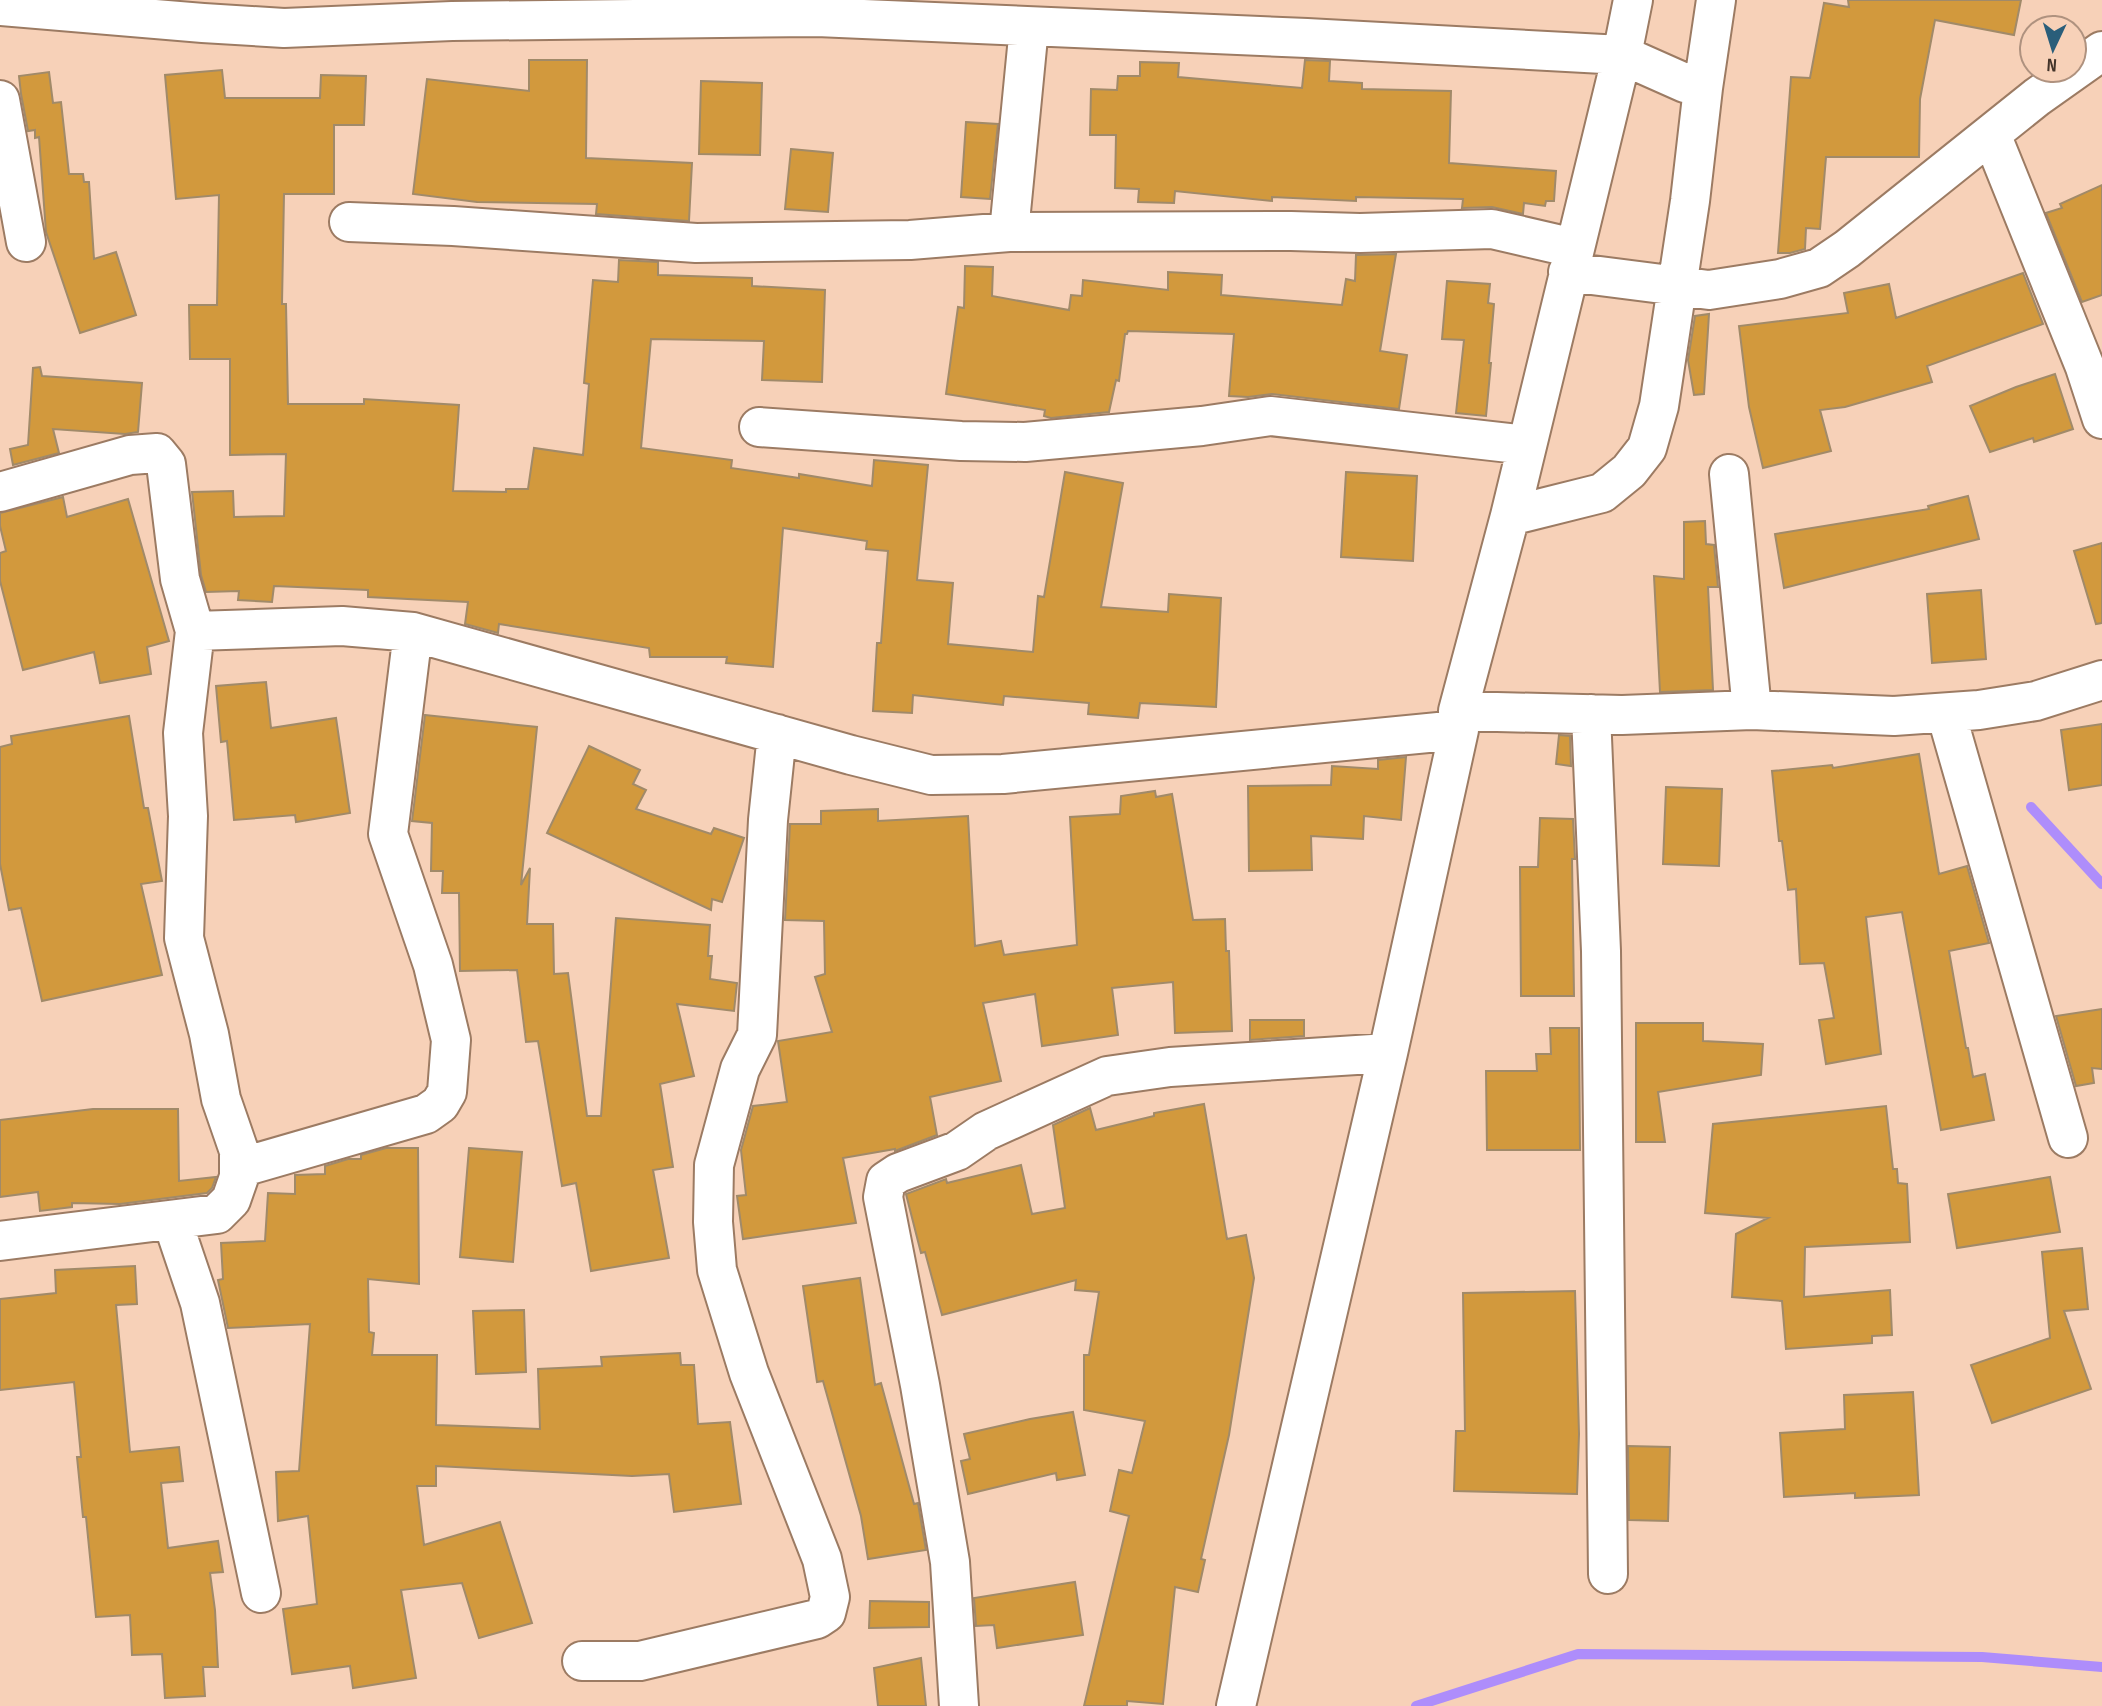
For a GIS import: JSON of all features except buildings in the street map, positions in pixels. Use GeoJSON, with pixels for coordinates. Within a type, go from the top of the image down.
{"type":"FeatureCollection","features":[{"type":"Feature","properties":{"kind":"street"},"geometry":{"type":"LineString","coordinates":[[1238,1701],[1388,1053],[1459,721],[1622,55],[1633,0]]}},
{"type":"Feature","properties":{"kind":"street"},"geometry":{"type":"LineString","coordinates":[[1510,516],[1602,493],[1629,471],[1647,448],[1658,406],[1690,201],[1716,0]]}},
{"type":"Feature","properties":{"kind":"street"},"geometry":{"type":"LineString","coordinates":[[0,6],[203,23],[279,14],[452,21],[804,17],[1307,38],[1622,55],[1685,83],[1703,88]]}},
{"type":"Feature","properties":{"kind":"street"},"geometry":{"type":"LineString","coordinates":[[1009,232],[1030,27]]}},
{"type":"Feature","properties":{"kind":"street"},"geometry":{"type":"LineString","coordinates":[[349,222],[453,226],[696,243],[910,240],[1009,232],[1360,233],[1492,229],[1571,260],[1675,285],[1709,290],[1780,279],[1819,268],[1847,249],[2037,97],[2102,51]]}},
{"type":"Feature","properties":{"kind":"street"},"geometry":{"type":"LineString","coordinates":[[0,100],[26,242]]}},
{"type":"Feature","properties":{"kind":"street"},"geometry":{"type":"LineString","coordinates":[[1992,134],[2085,367],[2102,419]]}},
{"type":"Feature","properties":{"kind":"street"},"geometry":{"type":"LineString","coordinates":[[760,428],[961,441],[1025,442],[1202,426],[1270,416],[1527,445]]}},
{"type":"Feature","properties":{"kind":"street"},"geometry":{"type":"LineString","coordinates":[[0,492],[130,455],[157,453],[166,464],[180,579],[195,631],[183,733],[188,816],[184,938],[209,1034],[221,1099],[239,1151],[239,1177],[231,1200],[217,1214],[0,1241]]}},
{"type":"Feature","properties":{"kind":"street"},"geometry":{"type":"LineString","coordinates":[[1729,474],[1752,710]]}},
{"type":"Feature","properties":{"kind":"street"},"geometry":{"type":"LineString","coordinates":[[195,631],[342,626],[413,632],[931,775],[1003,774],[1459,721],[1752,710],[1894,716],[1946,713],[2036,701],[2102,680]]}},
{"type":"Feature","properties":{"kind":"street"},"geometry":{"type":"LineString","coordinates":[[239,1168],[426,1114],[440,1104],[447,1092],[451,1040],[433,965],[388,834],[413,632]]}},
{"type":"Feature","properties":{"kind":"street"},"geometry":{"type":"LineString","coordinates":[[1946,713],[2068,1138]]}},
{"type":"Feature","properties":{"kind":"street"},"geometry":{"type":"LineString","coordinates":[[1591,714],[1601,951],[1608,1574]]}},
{"type":"Feature","properties":{"kind":"street"},"geometry":{"type":"LineString","coordinates":[[582,1661],[640,1661],[817,1619],[826,1613],[830,1597],[822,1559],[749,1373],[717,1270],[713,1222],[714,1165],[740,1069],[757,1035],[768,820],[777,734]]}},
{"type":"Feature","properties":{"kind":"street"},"geometry":{"type":"LineString","coordinates":[[959,1706],[950,1562],[920,1385],[883,1197],[886,1181],[898,1173],[957,1151],[986,1131],[1107,1076],[1170,1067],[1388,1053]]}},
{"type":"Feature","properties":{"kind":"street"},"geometry":{"type":"LineString","coordinates":[[172,1220],[200,1303],[261,1593]]}},
{"type":"Feature","properties":{"kind":"waterway"},"geometry":{"type":"LineString","coordinates":[[2031,807],[2102,884]]}},
{"type":"Feature","properties":{"kind":"waterway"},"geometry":{"type":"LineString","coordinates":[[1416,1706],[1578,1654],[1982,1657],[2102,1667]]}}]}
